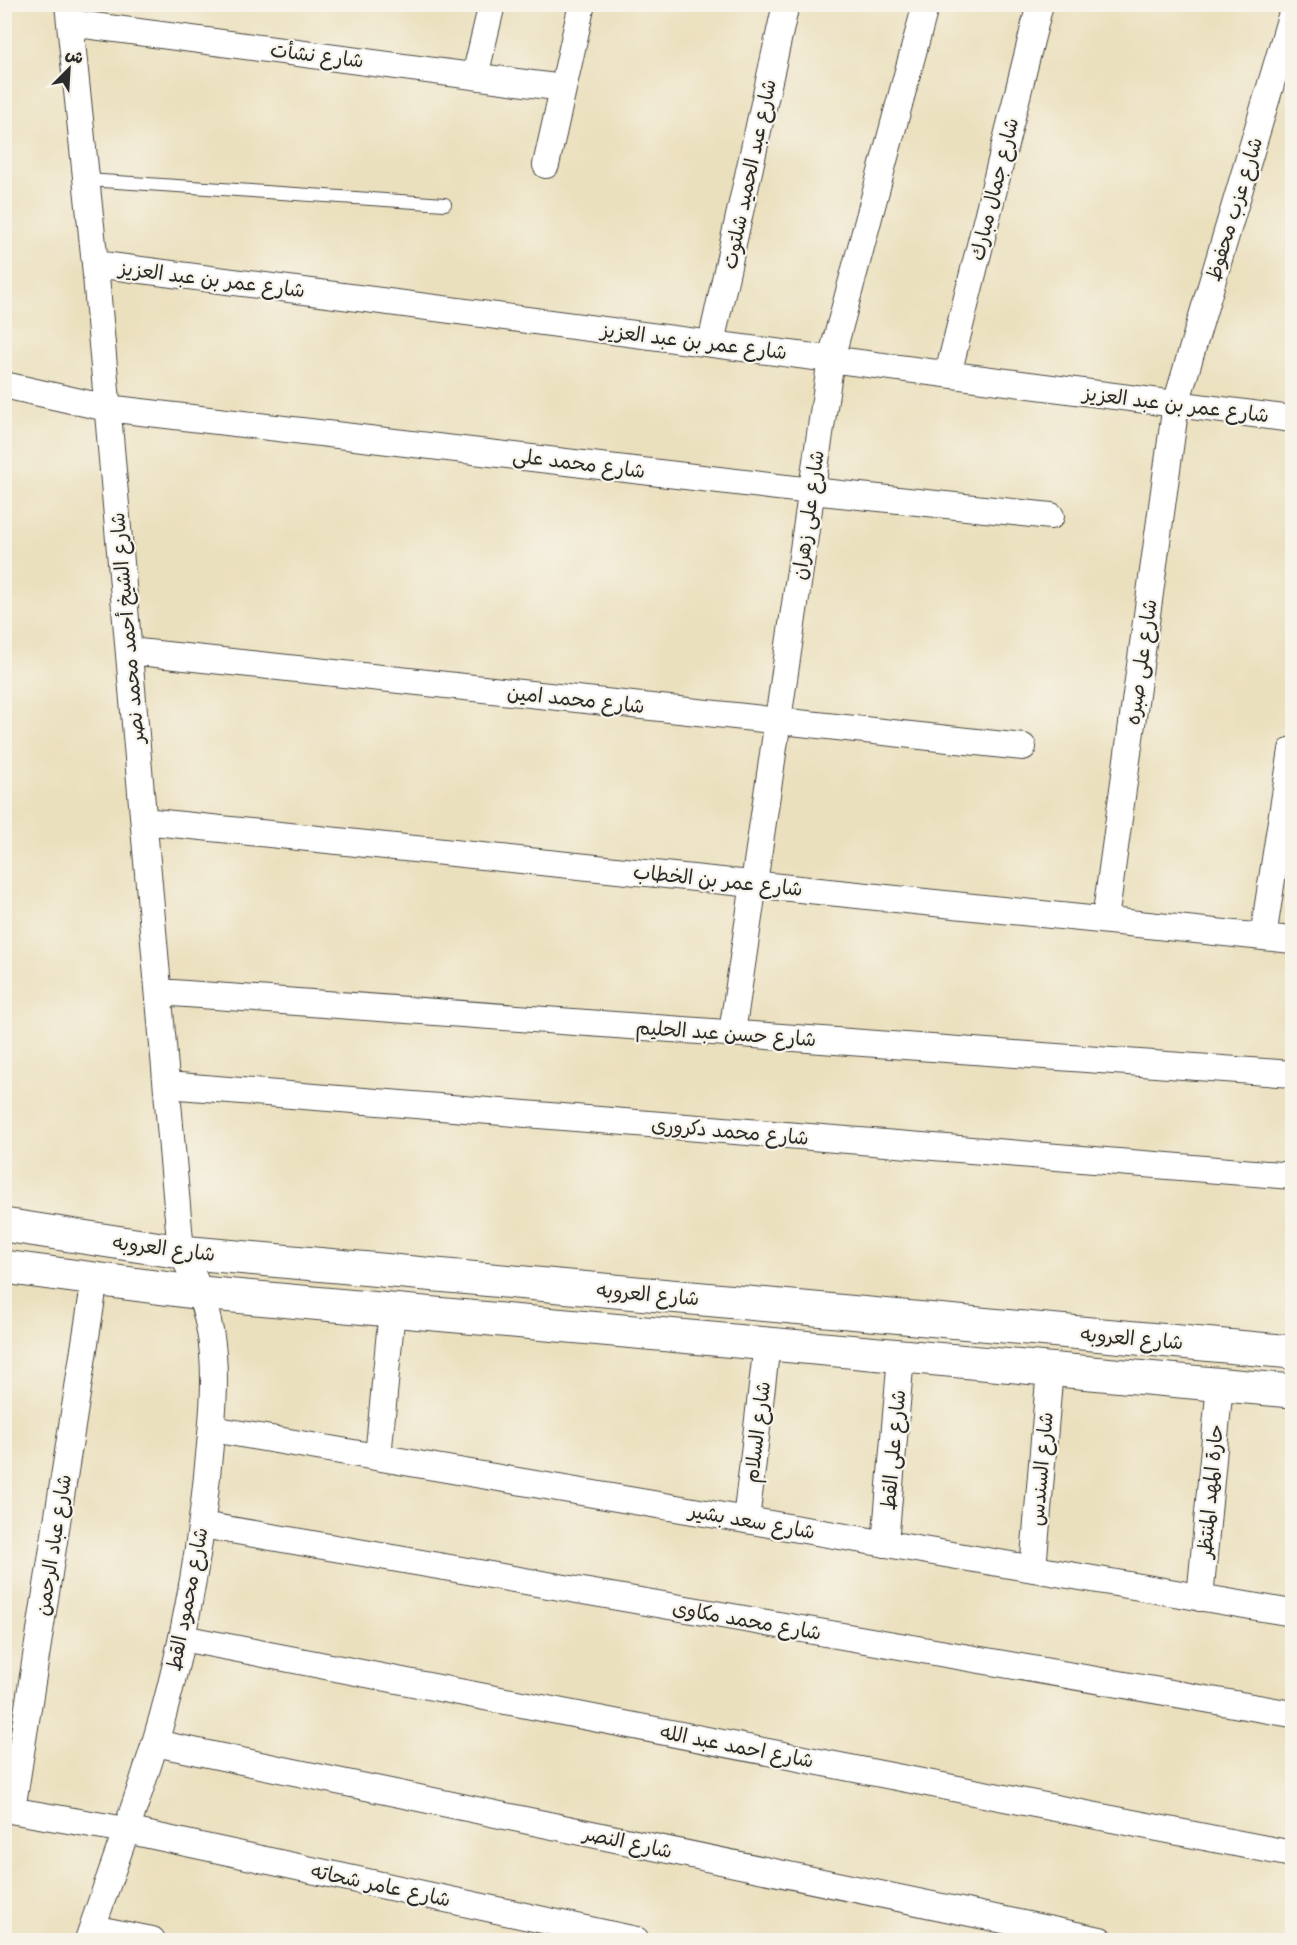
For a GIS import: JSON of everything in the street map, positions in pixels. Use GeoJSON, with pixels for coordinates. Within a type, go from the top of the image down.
{"type":"FeatureCollection","features":[{"type":"Feature","properties":{"kind":"street"},"geometry":{"type":"LineString","coordinates":[[475,76],[492,4]]}},
{"type":"Feature","properties":{"kind":"street"},"geometry":{"type":"LineString","coordinates":[[546,165],[582,4]]}},
{"type":"Feature","properties":{"kind":"street","name":"شارع عبد الحميد شلتوت"},"geometry":{"type":"LineString","coordinates":[[711,343],[786,4]]}},
{"type":"Feature","properties":{"kind":"street","name":"شارع على زهران"},"geometry":{"type":"LineString","coordinates":[[732,1033],[831,359],[926,4]]}},
{"type":"Feature","properties":{"kind":"street","name":"شارع جمال مبارك"},"geometry":{"type":"LineString","coordinates":[[948,374],[1041,4]]}},
{"type":"Feature","properties":{"kind":"street","name":"شارع نشأت"},"geometry":{"type":"LineString","coordinates":[[69,14],[563,88]]}},
{"type":"Feature","properties":{"kind":"street","name":"شارع الشيخ أحمد محمد نصر"},"geometry":{"type":"LineString","coordinates":[[69,14],[95,264],[181,1252]]}},
{"type":"Feature","properties":{"kind":"street","name":"شارع عزب محفوظ"},"geometry":{"type":"LineString","coordinates":[[1176,404],[1293,14]]}},
{"type":"Feature","properties":{"kind":"street","name":"شارع عمر بن عبد العزيز"},"geometry":{"type":"LineString","coordinates":[[95,264],[1293,419]]}},
{"type":"Feature","properties":{"kind":"street","name":"شارع محمد على"},"geometry":{"type":"LineString","coordinates":[[4,385],[107,408],[812,491],[1051,516]]}},
{"type":"Feature","properties":{"kind":"street","name":"شارع على صبره"},"geometry":{"type":"LineString","coordinates":[[1105,920],[1176,404]]}},
{"type":"Feature","properties":{"kind":"street","name":"شارع محمد امين"},"geometry":{"type":"LineString","coordinates":[[129,651],[1023,747]]}},
{"type":"Feature","properties":{"kind":"street"},"geometry":{"type":"LineString","coordinates":[[1263,937],[1293,750]]}},
{"type":"Feature","properties":{"kind":"street","name":"شارع عمر بن الخطاب"},"geometry":{"type":"LineString","coordinates":[[144,821],[1293,940]]}},
{"type":"Feature","properties":{"kind":"street","name":"شارع حسن عبد الحليم"},"geometry":{"type":"LineString","coordinates":[[159,992],[1293,1074]]}},
{"type":"Feature","properties":{"kind":"street","name":"شارع محمد دكرورى"},"geometry":{"type":"LineString","coordinates":[[167,1085],[1293,1176]]}},
{"type":"Feature","properties":{"kind":"street","name":"شارع العروبه"},"geometry":{"type":"LineString","coordinates":[[4,1225],[181,1252],[1293,1352]]}},
{"type":"Feature","properties":{"kind":"street","name":"شارع محمود القط"},"geometry":{"type":"LineString","coordinates":[[90,1934],[155,1743],[182,1638],[202,1526],[212,1429],[215,1367],[208,1317],[201,1293],[181,1252]]}},
{"type":"Feature","properties":{"kind":"street","name":"شارع العروبه"},"geometry":{"type":"LineString","coordinates":[[4,1267],[201,1293],[1293,1391]]}},
{"type":"Feature","properties":{"kind":"street","name":"شارع عباد الرحمن"},"geometry":{"type":"LineString","coordinates":[[8,1809],[95,1279]]}},
{"type":"Feature","properties":{"kind":"street"},"geometry":{"type":"LineString","coordinates":[[378,1457],[392,1310]]}},
{"type":"Feature","properties":{"kind":"street","name":"شارع السلام"},"geometry":{"type":"LineString","coordinates":[[746,1520],[767,1344]]}},
{"type":"Feature","properties":{"kind":"street","name":"شارع على القط"},"geometry":{"type":"LineString","coordinates":[[885,1544],[901,1356]]}},
{"type":"Feature","properties":{"kind":"street","name":"شارع السندس"},"geometry":{"type":"LineString","coordinates":[[1033,1569],[1050,1369]]}},
{"type":"Feature","properties":{"kind":"street","name":"حارة المهد المنتظر"},"geometry":{"type":"LineString","coordinates":[[1200,1598],[1220,1384]]}},
{"type":"Feature","properties":{"kind":"street","name":"شارع سعد بشير"},"geometry":{"type":"LineString","coordinates":[[212,1429],[1293,1613]]}},
{"type":"Feature","properties":{"kind":"street","name":"شارع محمد مكاوى"},"geometry":{"type":"LineString","coordinates":[[202,1526],[1293,1714]]}},
{"type":"Feature","properties":{"kind":"street","name":"شارع احمد عبد الله"},"geometry":{"type":"LineString","coordinates":[[182,1638],[1293,1854]]}},
{"type":"Feature","properties":{"kind":"street","name":"شارع النصر"},"geometry":{"type":"LineString","coordinates":[[155,1743],[1100,1941]]}},
{"type":"Feature","properties":{"kind":"street","name":"شارع عامر شحاته"},"geometry":{"type":"LineString","coordinates":[[8,1809],[126,1830],[636,1941]]}},
{"type":"Feature","properties":{"kind":"street"},"geometry":{"type":"LineString","coordinates":[[90,1934],[152,1941]]}},
{"type":"Feature","properties":{"kind":"lane"},"geometry":{"type":"LineString","coordinates":[[87,180],[445,204]]}}]}
